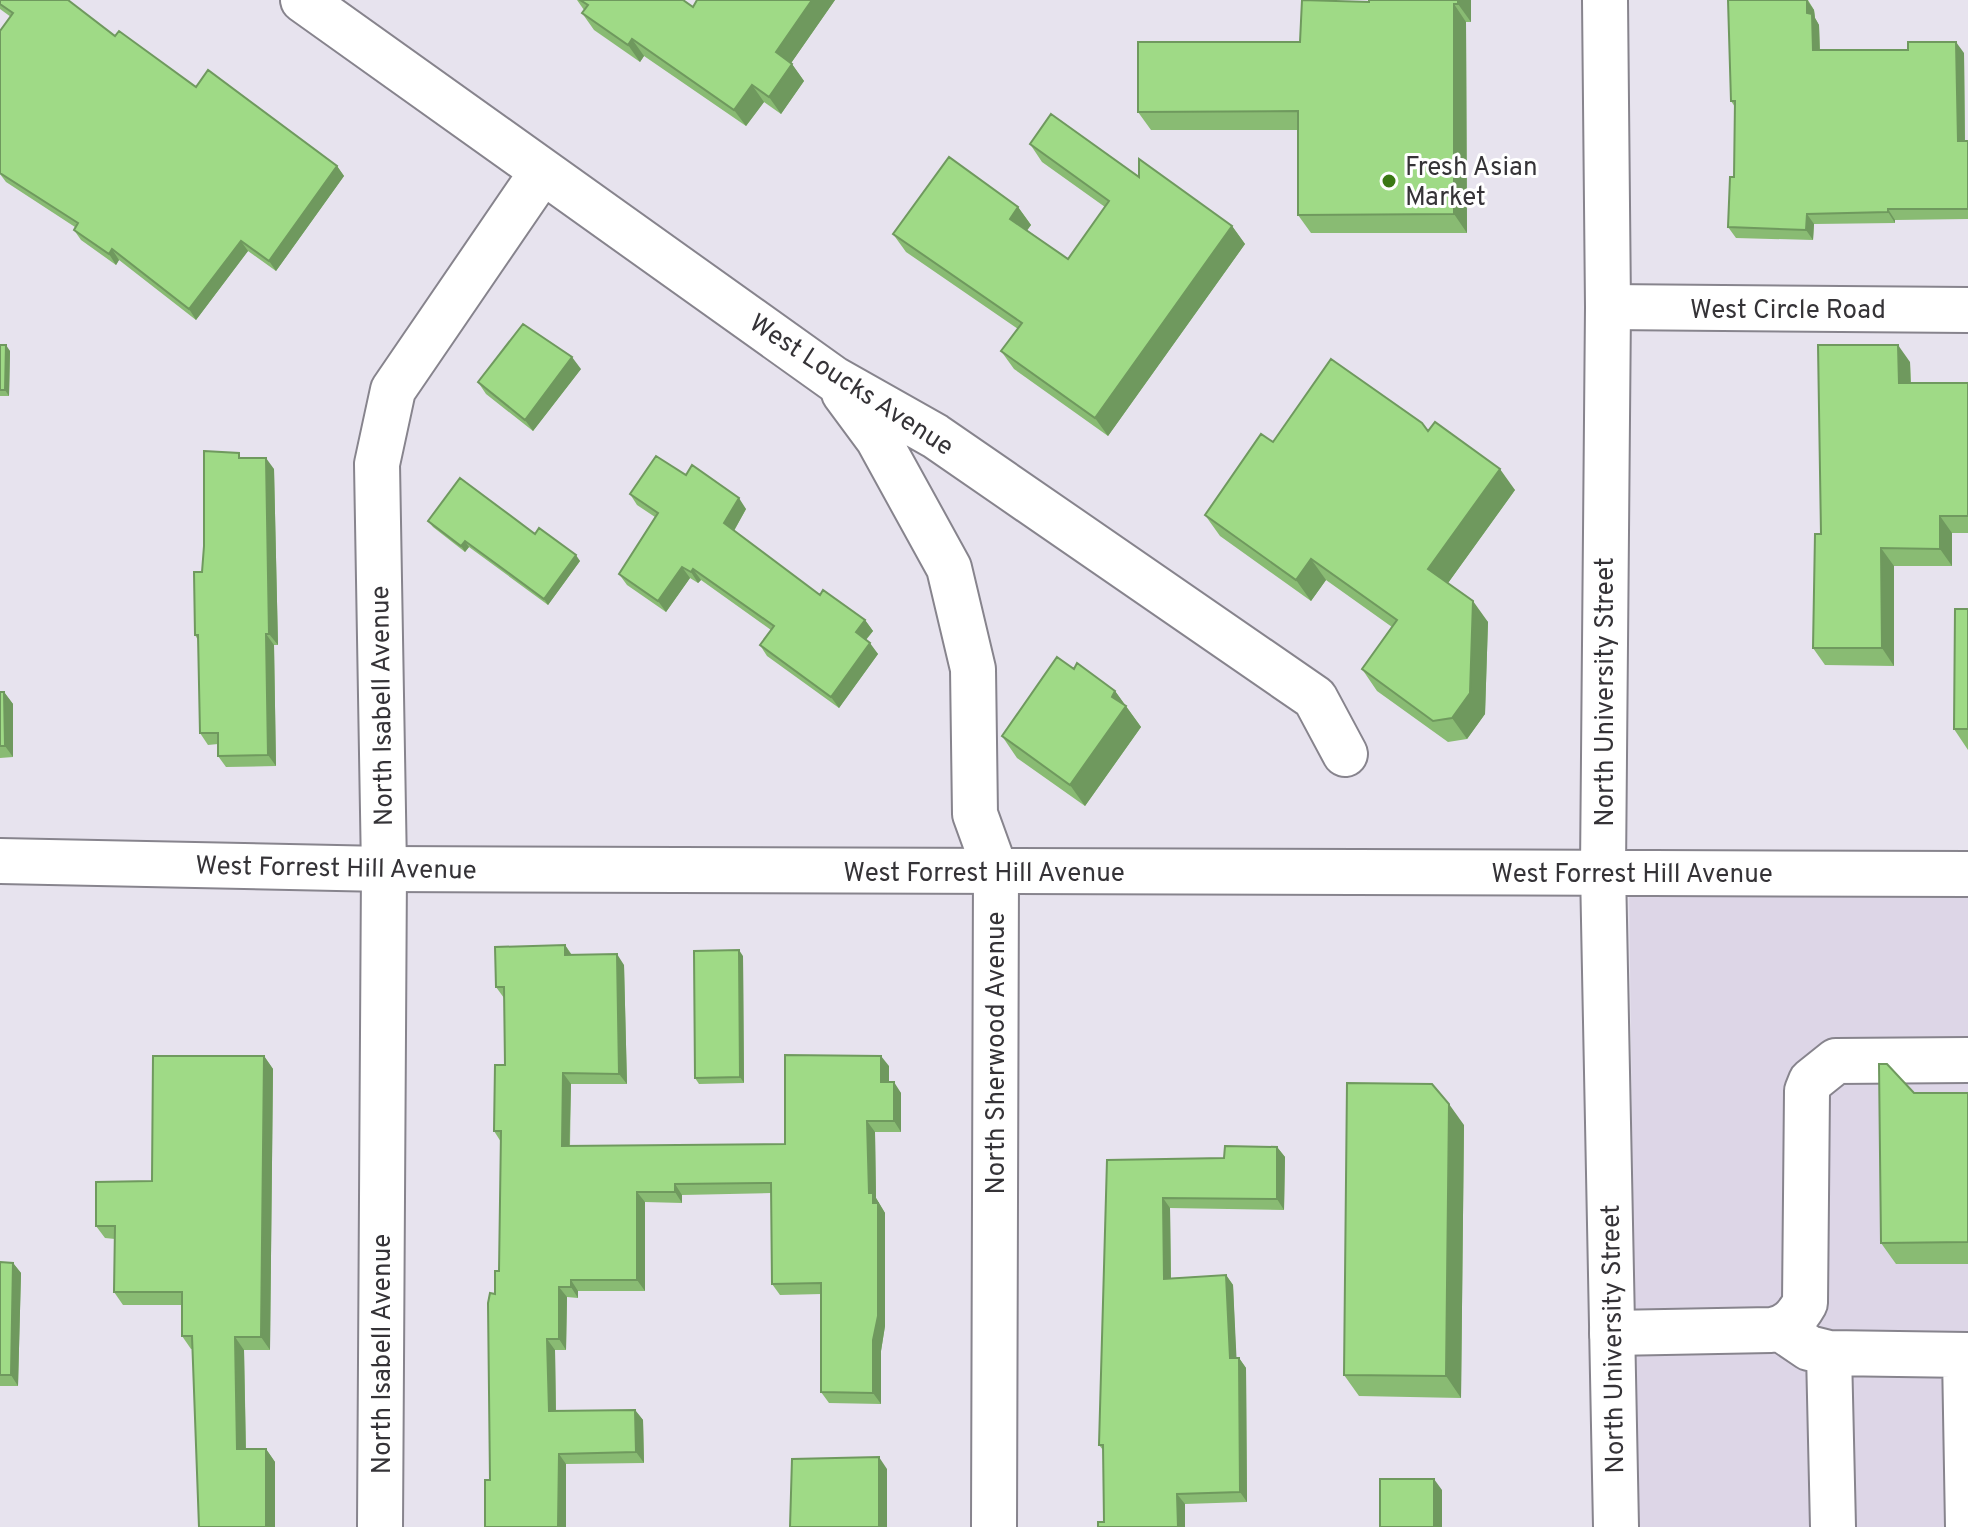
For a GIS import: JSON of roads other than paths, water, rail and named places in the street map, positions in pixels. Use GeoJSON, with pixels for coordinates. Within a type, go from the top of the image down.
{"type":"FeatureCollection","features":[{"type":"Feature","properties":{"kind":"street","name":"West Loucks Avenue"},"geometry":{"type":"LineString","coordinates":[[303,0],[834,379],[935,436],[1315,698],[1345,754]]}},
{"type":"Feature","properties":{"kind":"street","name":"North University Street"},"geometry":{"type":"LineString","coordinates":[[1605,0],[1608,307],[1603,870],[1616,1527]]}},
{"type":"Feature","properties":{"kind":"street","name":"North Isabell Avenue"},"geometry":{"type":"LineString","coordinates":[[380,1527],[384,869],[377,464],[393,390],[542,172]]}},
{"type":"Feature","properties":{"kind":"street","name":"West Circle Road"},"geometry":{"type":"LineString","coordinates":[[1608,307],[1968,310]]}},
{"type":"Feature","properties":{"kind":"street","name":"North Sherwood Avenue"},"geometry":{"type":"LineString","coordinates":[[834,379],[878,439],[949,568],[973,669],[975,814],[996,872],[994,1527]]}},
{"type":"Feature","properties":{"kind":"street","name":"West Forrest Hill Avenue"},"geometry":{"type":"LineString","coordinates":[[0,861],[384,869],[1547,875],[1603,870],[1968,874]]}},
{"type":"Feature","properties":{"kind":"street"},"geometry":{"type":"LineString","coordinates":[[1612,1333],[1781,1329],[1796,1318],[1805,1303],[1807,1091],[1811,1081],[1836,1061],[1968,1060]]}},
{"type":"Feature","properties":{"kind":"street"},"geometry":{"type":"LineString","coordinates":[[1781,1329],[1809,1348],[1829,1353],[1966,1355],[1968,1527]]}},
{"type":"Feature","properties":{"kind":"street"},"geometry":{"type":"LineString","coordinates":[[1829,1353],[1833,1527]]}},
{"type":"Feature","properties":{"kind":"place","name":"Fresh Asian Market"},"geometry":{"type":"Point","coordinates":[1389,181]}}]}
